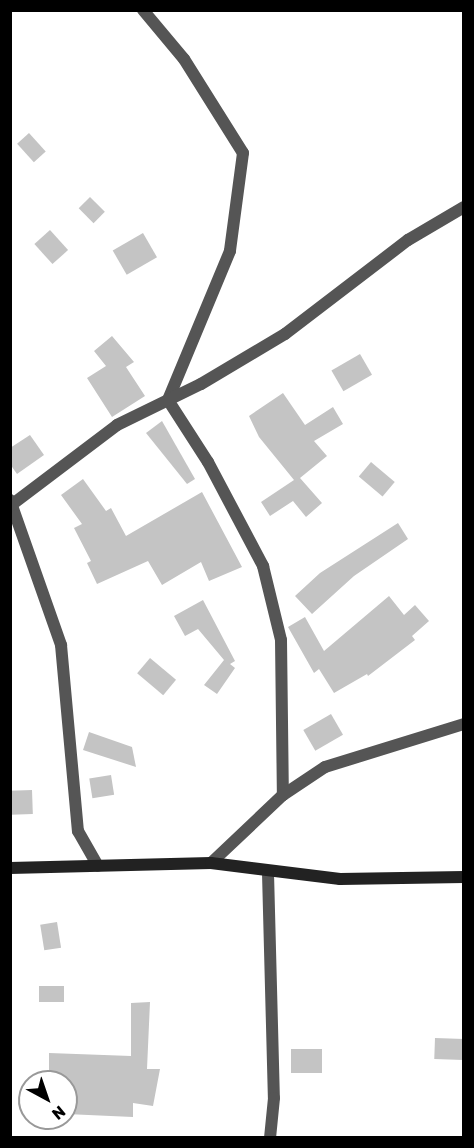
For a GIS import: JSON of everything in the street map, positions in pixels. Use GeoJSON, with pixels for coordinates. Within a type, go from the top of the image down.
{"type":"FeatureCollection","features":[{"type":"Feature","properties":{"kind":"main road"},"geometry":{"type":"LineString","coordinates":[[10,868],[211,863],[268,873],[340,879],[464,877]]}},
{"type":"Feature","properties":{"kind":"street"},"geometry":{"type":"LineString","coordinates":[[143,10],[184,59],[243,153],[230,251],[168,400]]}},
{"type":"Feature","properties":{"kind":"street"},"geometry":{"type":"LineString","coordinates":[[98,866],[78,831],[62,645],[11,504],[117,425],[168,400],[285,334],[408,240],[464,207]]}},
{"type":"Feature","properties":{"kind":"street"},"geometry":{"type":"LineString","coordinates":[[168,400],[208,462],[263,566],[281,640],[283,795]]}},
{"type":"Feature","properties":{"kind":"street"},"geometry":{"type":"LineString","coordinates":[[211,863],[283,795],[325,767],[464,724]]}},
{"type":"Feature","properties":{"kind":"street"},"geometry":{"type":"LineString","coordinates":[[268,873],[274,1098],[270,1137]]}},
{"type":"Feature","properties":{"kind":"building"},"geometry":{"type":"Polygon","coordinates":[[[29,133],[46,152],[34,162],[17,144],[29,133]]]}},
{"type":"Feature","properties":{"kind":"building"},"geometry":{"type":"Polygon","coordinates":[[[90,197],[105,212],[94,223],[79,208],[90,197]]]}},
{"type":"Feature","properties":{"kind":"building"},"geometry":{"type":"Polygon","coordinates":[[[50,230],[68,250],[52,264],[34,244],[50,230]]]}},
{"type":"Feature","properties":{"kind":"building"},"geometry":{"type":"Polygon","coordinates":[[[143,233],[157,257],[127,275],[113,250],[143,233]]]}},
{"type":"Feature","properties":{"kind":"building"},"geometry":{"type":"Polygon","coordinates":[[[112,336],[134,362],[126,367],[145,396],[112,417],[87,378],[106,366],[94,351],[112,336]]]}},
{"type":"Feature","properties":{"kind":"building"},"geometry":{"type":"Polygon","coordinates":[[[360,354],[372,375],[343,391],[331,370],[360,354]]]}},
{"type":"Feature","properties":{"kind":"building"},"geometry":{"type":"Polygon","coordinates":[[[283,393],[305,425],[333,407],[343,424],[314,441],[327,456],[300,478],[322,503],[306,517],[293,501],[270,516],[261,502],[294,480],[259,437],[249,416],[283,393]]]}},
{"type":"Feature","properties":{"kind":"building"},"geometry":{"type":"Polygon","coordinates":[[[162,421],[195,479],[187,484],[146,433],[162,421]]]}},
{"type":"Feature","properties":{"kind":"building"},"geometry":{"type":"Polygon","coordinates":[[[30,435],[44,455],[17,474],[10,464],[10,448],[30,435]]]}},
{"type":"Feature","properties":{"kind":"building"},"geometry":{"type":"Polygon","coordinates":[[[371,462],[395,482],[383,496],[359,477],[371,462]]]}},
{"type":"Feature","properties":{"kind":"building"},"geometry":{"type":"Polygon","coordinates":[[[83,479],[106,511],[111,508],[126,536],[202,492],[242,567],[209,581],[201,562],[162,585],[148,561],[97,584],[87,563],[91,561],[74,528],[82,524],[61,495],[83,479]]]}},
{"type":"Feature","properties":{"kind":"building"},"geometry":{"type":"Polygon","coordinates":[[[398,523],[408,539],[354,576],[312,614],[295,596],[320,573],[398,523]]]}},
{"type":"Feature","properties":{"kind":"building"},"geometry":{"type":"Polygon","coordinates":[[[389,596],[404,615],[415,605],[429,621],[412,636],[415,640],[368,676],[367,674],[334,693],[319,669],[314,673],[288,627],[305,617],[324,651],[389,596]]]}},
{"type":"Feature","properties":{"kind":"building"},"geometry":{"type":"Polygon","coordinates":[[[203,600],[235,661],[230,664],[235,668],[217,694],[204,685],[224,660],[198,629],[185,636],[174,616],[203,600]]]}},
{"type":"Feature","properties":{"kind":"building"},"geometry":{"type":"Polygon","coordinates":[[[150,658],[176,680],[163,695],[137,673],[150,658]]]}},
{"type":"Feature","properties":{"kind":"building"},"geometry":{"type":"Polygon","coordinates":[[[331,714],[343,735],[315,751],[303,730],[331,714]]]}},
{"type":"Feature","properties":{"kind":"building"},"geometry":{"type":"Polygon","coordinates":[[[89,732],[132,747],[136,767],[83,750],[89,732]]]}},
{"type":"Feature","properties":{"kind":"building"},"geometry":{"type":"Polygon","coordinates":[[[111,775],[114,795],[92,798],[89,778],[111,775]]]}},
{"type":"Feature","properties":{"kind":"building"},"geometry":{"type":"Polygon","coordinates":[[[32,790],[33,814],[11,815],[10,791],[32,790]]]}},
{"type":"Feature","properties":{"kind":"building"},"geometry":{"type":"Polygon","coordinates":[[[57,922],[61,948],[44,950],[40,925],[57,922]]]}},
{"type":"Feature","properties":{"kind":"building"},"geometry":{"type":"Polygon","coordinates":[[[39,986],[64,986],[64,1002],[39,1002],[39,986]]]}},
{"type":"Feature","properties":{"kind":"building"},"geometry":{"type":"Polygon","coordinates":[[[150,1002],[147,1069],[160,1069],[153,1106],[133,1103],[133,1117],[78,1115],[78,1070],[49,1070],[49,1053],[131,1056],[131,1003],[150,1002]]]}},
{"type":"Feature","properties":{"kind":"building"},"geometry":{"type":"Polygon","coordinates":[[[435,1038],[464,1039],[463,1060],[434,1059],[435,1038]]]}},
{"type":"Feature","properties":{"kind":"building"},"geometry":{"type":"Polygon","coordinates":[[[291,1049],[322,1049],[322,1073],[291,1073],[291,1049]]]}}]}
